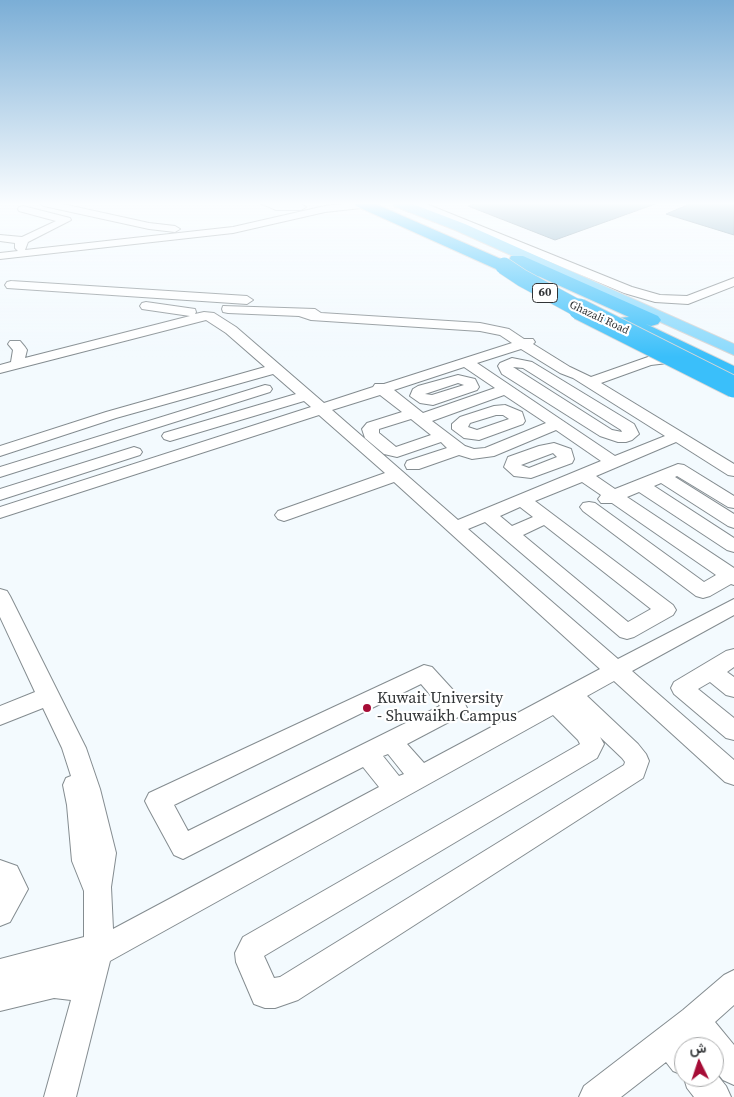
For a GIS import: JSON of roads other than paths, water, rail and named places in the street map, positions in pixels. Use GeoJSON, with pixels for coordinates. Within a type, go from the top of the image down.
{"type":"FeatureCollection","features":[{"type":"Feature","properties":{"kind":"highway","name":"60"},"geometry":{"type":"LineString","coordinates":[[476,254],[734,374]]}},
{"type":"Feature","properties":{"kind":"highway","name":"60"},"geometry":{"type":"LineString","coordinates":[[502,254],[734,359]]}},
{"type":"Feature","properties":{"kind":"highway"},"geometry":{"type":"LineString","coordinates":[[504,266],[522,278],[611,326],[734,388]]}},
{"type":"Feature","properties":{"kind":"main road","name":"Ghazali Road"},"geometry":{"type":"LineString","coordinates":[[465,254],[734,383]]}},
{"type":"Feature","properties":{"kind":"main road","name":"Ghazali Road"},"geometry":{"type":"LineString","coordinates":[[521,254],[734,350]]}},
{"type":"Feature","properties":{"kind":"street"},"geometry":{"type":"LineString","coordinates":[[540,254],[628,290],[659,299],[688,300],[734,282]]}},
{"type":"Feature","properties":{"kind":"street"},"geometry":{"type":"LineString","coordinates":[[556,254],[652,292],[678,294],[693,291],[734,273]]}},
{"type":"Feature","properties":{"kind":"street"},"geometry":{"type":"LineString","coordinates":[[5,290],[358,311],[487,324],[506,330],[565,370],[581,377],[734,471]]}},
{"type":"Feature","properties":{"kind":"street"},"geometry":{"type":"LineString","coordinates":[[117,296],[199,312],[233,329],[274,370],[397,475],[734,775]]}},
{"type":"Feature","properties":{"kind":"street"},"geometry":{"type":"LineString","coordinates":[[233,329],[281,307],[314,316],[487,328],[504,332],[523,342]]}},
{"type":"Feature","properties":{"kind":"street"},"geometry":{"type":"LineString","coordinates":[[304,314],[358,311]]}},
{"type":"Feature","properties":{"kind":"street"},"geometry":{"type":"LineString","coordinates":[[0,361],[33,346],[47,349],[126,332],[199,312]]}},
{"type":"Feature","properties":{"kind":"street"},"geometry":{"type":"LineString","coordinates":[[0,369],[21,351],[78,355],[95,351],[126,332]]}},
{"type":"Feature","properties":{"kind":"street"},"geometry":{"type":"LineString","coordinates":[[0,513],[314,404],[382,388],[523,342]]}},
{"type":"Feature","properties":{"kind":"street"},"geometry":{"type":"LineString","coordinates":[[581,377],[658,346]]}},
{"type":"Feature","properties":{"kind":"street"},"geometry":{"type":"LineString","coordinates":[[466,362],[613,462]]}},
{"type":"Feature","properties":{"kind":"street"},"geometry":{"type":"LineString","coordinates":[[516,362],[527,365],[628,426],[631,434],[622,438],[609,435],[552,400],[507,370],[505,366],[516,362]]}},
{"type":"Feature","properties":{"kind":"street"},"geometry":{"type":"LineString","coordinates":[[0,451],[111,415],[274,370]]}},
{"type":"Feature","properties":{"kind":"street"},"geometry":{"type":"LineString","coordinates":[[253,376],[280,403]]}},
{"type":"Feature","properties":{"kind":"street"},"geometry":{"type":"LineString","coordinates":[[382,388],[459,449],[472,454],[488,453],[558,424]]}},
{"type":"Feature","properties":{"kind":"street"},"geometry":{"type":"LineString","coordinates":[[0,472],[265,389]]}},
{"type":"Feature","properties":{"kind":"street"},"geometry":{"type":"LineString","coordinates":[[418,416],[456,407],[507,389]]}},
{"type":"Feature","properties":{"kind":"street"},"geometry":{"type":"LineString","coordinates":[[443,397],[456,407]]}},
{"type":"Feature","properties":{"kind":"street"},"geometry":{"type":"LineString","coordinates":[[476,400],[492,411]]}},
{"type":"Feature","properties":{"kind":"street"},"geometry":{"type":"LineString","coordinates":[[170,436],[280,403],[314,404]]}},
{"type":"Feature","properties":{"kind":"street"},"geometry":{"type":"LineString","coordinates":[[144,406],[182,450]]}},
{"type":"Feature","properties":{"kind":"street"},"geometry":{"type":"LineString","coordinates":[[0,495],[137,457],[111,415]]}},
{"type":"Feature","properties":{"kind":"street"},"geometry":{"type":"LineString","coordinates":[[456,527],[678,436]]}},
{"type":"Feature","properties":{"kind":"street"},"geometry":{"type":"LineString","coordinates":[[516,441],[533,454]]}},
{"type":"Feature","properties":{"kind":"street"},"geometry":{"type":"LineString","coordinates":[[628,490],[733,576],[702,591],[589,507],[628,490],[678,469],[734,503]]}},
{"type":"Feature","properties":{"kind":"street"},"geometry":{"type":"LineString","coordinates":[[590,472],[734,546]]}},
{"type":"Feature","properties":{"kind":"street"},"geometry":{"type":"LineString","coordinates":[[284,514],[397,475]]}},
{"type":"Feature","properties":{"kind":"street"},"geometry":{"type":"LineString","coordinates":[[662,476],[734,522]]}},
{"type":"Feature","properties":{"kind":"street"},"geometry":{"type":"LineString","coordinates":[[487,514],[627,632],[666,610],[522,500]]}},
{"type":"Feature","properties":{"kind":"street"},"geometry":{"type":"LineString","coordinates":[[510,534],[545,518]]}},
{"type":"Feature","properties":{"kind":"street"},"geometry":{"type":"LineString","coordinates":[[0,596],[70,769],[80,805],[85,861],[91,879],[97,888],[100,922],[98,949],[89,992],[60,1097]]}},
{"type":"Feature","properties":{"kind":"street"},"geometry":{"type":"LineString","coordinates":[[0,623],[42,698]]}},
{"type":"Feature","properties":{"kind":"street"},"geometry":{"type":"LineString","coordinates":[[734,657],[682,688],[734,732]]}},
{"type":"Feature","properties":{"kind":"street"},"geometry":{"type":"LineString","coordinates":[[424,673],[456,708],[367,754],[183,847],[158,801],[424,673]]}},
{"type":"Feature","properties":{"kind":"street"},"geometry":{"type":"LineString","coordinates":[[0,716],[42,698]]}},
{"type":"Feature","properties":{"kind":"street"},"geometry":{"type":"LineString","coordinates":[[562,698],[630,751],[637,761],[634,771],[287,988],[275,994],[265,992],[248,953],[253,947],[589,751],[592,744],[587,734],[562,698]]}},
{"type":"Feature","properties":{"kind":"street"},"geometry":{"type":"LineString","coordinates":[[391,741],[420,776]]}},
{"type":"Feature","properties":{"kind":"street"},"geometry":{"type":"LineString","coordinates":[[367,754],[396,790]]}},
{"type":"Feature","properties":{"kind":"street"},"geometry":{"type":"LineString","coordinates":[[0,872],[7,875],[14,889],[0,913]]}},
{"type":"Feature","properties":{"kind":"street"},"geometry":{"type":"LineString","coordinates":[[0,974],[9,970],[98,949]]}},
{"type":"Feature","properties":{"kind":"street"},"geometry":{"type":"LineString","coordinates":[[0,996],[54,983],[81,986],[89,992]]}},
{"type":"Feature","properties":{"kind":"street"},"geometry":{"type":"LineString","coordinates":[[684,1037],[694,1021],[734,985]]}},
{"type":"Feature","properties":{"kind":"street"},"geometry":{"type":"LineString","coordinates":[[694,1021],[734,1068]]}},
{"type":"Feature","properties":{"kind":"street"},"geometry":{"type":"LineString","coordinates":[[595,1097],[674,1051]]}},
{"type":"Feature","properties":{"kind":"street"},"geometry":{"type":"LineString","coordinates":[[706,1087],[715,1097]]}},
{"type":"Feature","properties":{"kind":"lane"},"geometry":{"type":"LineString","coordinates":[[5,290],[199,312],[218,306],[233,329]]}},
{"type":"Feature","properties":{"kind":"lane"},"geometry":{"type":"LineString","coordinates":[[382,388],[523,342]]}},
{"type":"Feature","properties":{"kind":"lane"},"geometry":{"type":"LineString","coordinates":[[581,377],[653,360],[665,358],[684,359]]}},
{"type":"Feature","properties":{"kind":"lane"},"geometry":{"type":"LineString","coordinates":[[534,407],[552,400]]}},
{"type":"Feature","properties":{"kind":"lane"},"geometry":{"type":"LineString","coordinates":[[0,508],[137,457],[182,450],[314,404]]}},
{"type":"Feature","properties":{"kind":"lane"},"geometry":{"type":"LineString","coordinates":[[418,416],[373,426],[370,429],[371,435],[390,451],[397,452],[444,436]]}},
{"type":"Feature","properties":{"kind":"lane"},"geometry":{"type":"LineString","coordinates":[[421,459],[459,449]]}},
{"type":"Feature","properties":{"kind":"lane"},"geometry":{"type":"LineString","coordinates":[[98,949],[396,790],[616,669],[731,612]]}},
{"type":"Feature","properties":{"kind":"lane"},"geometry":{"type":"LineString","coordinates":[[711,670],[734,689]]}},
{"type":"Feature","properties":{"kind":"place","name":"Kuwait University - Shuwaikh Campus"},"geometry":{"type":"Point","coordinates":[367,708]}}]}
